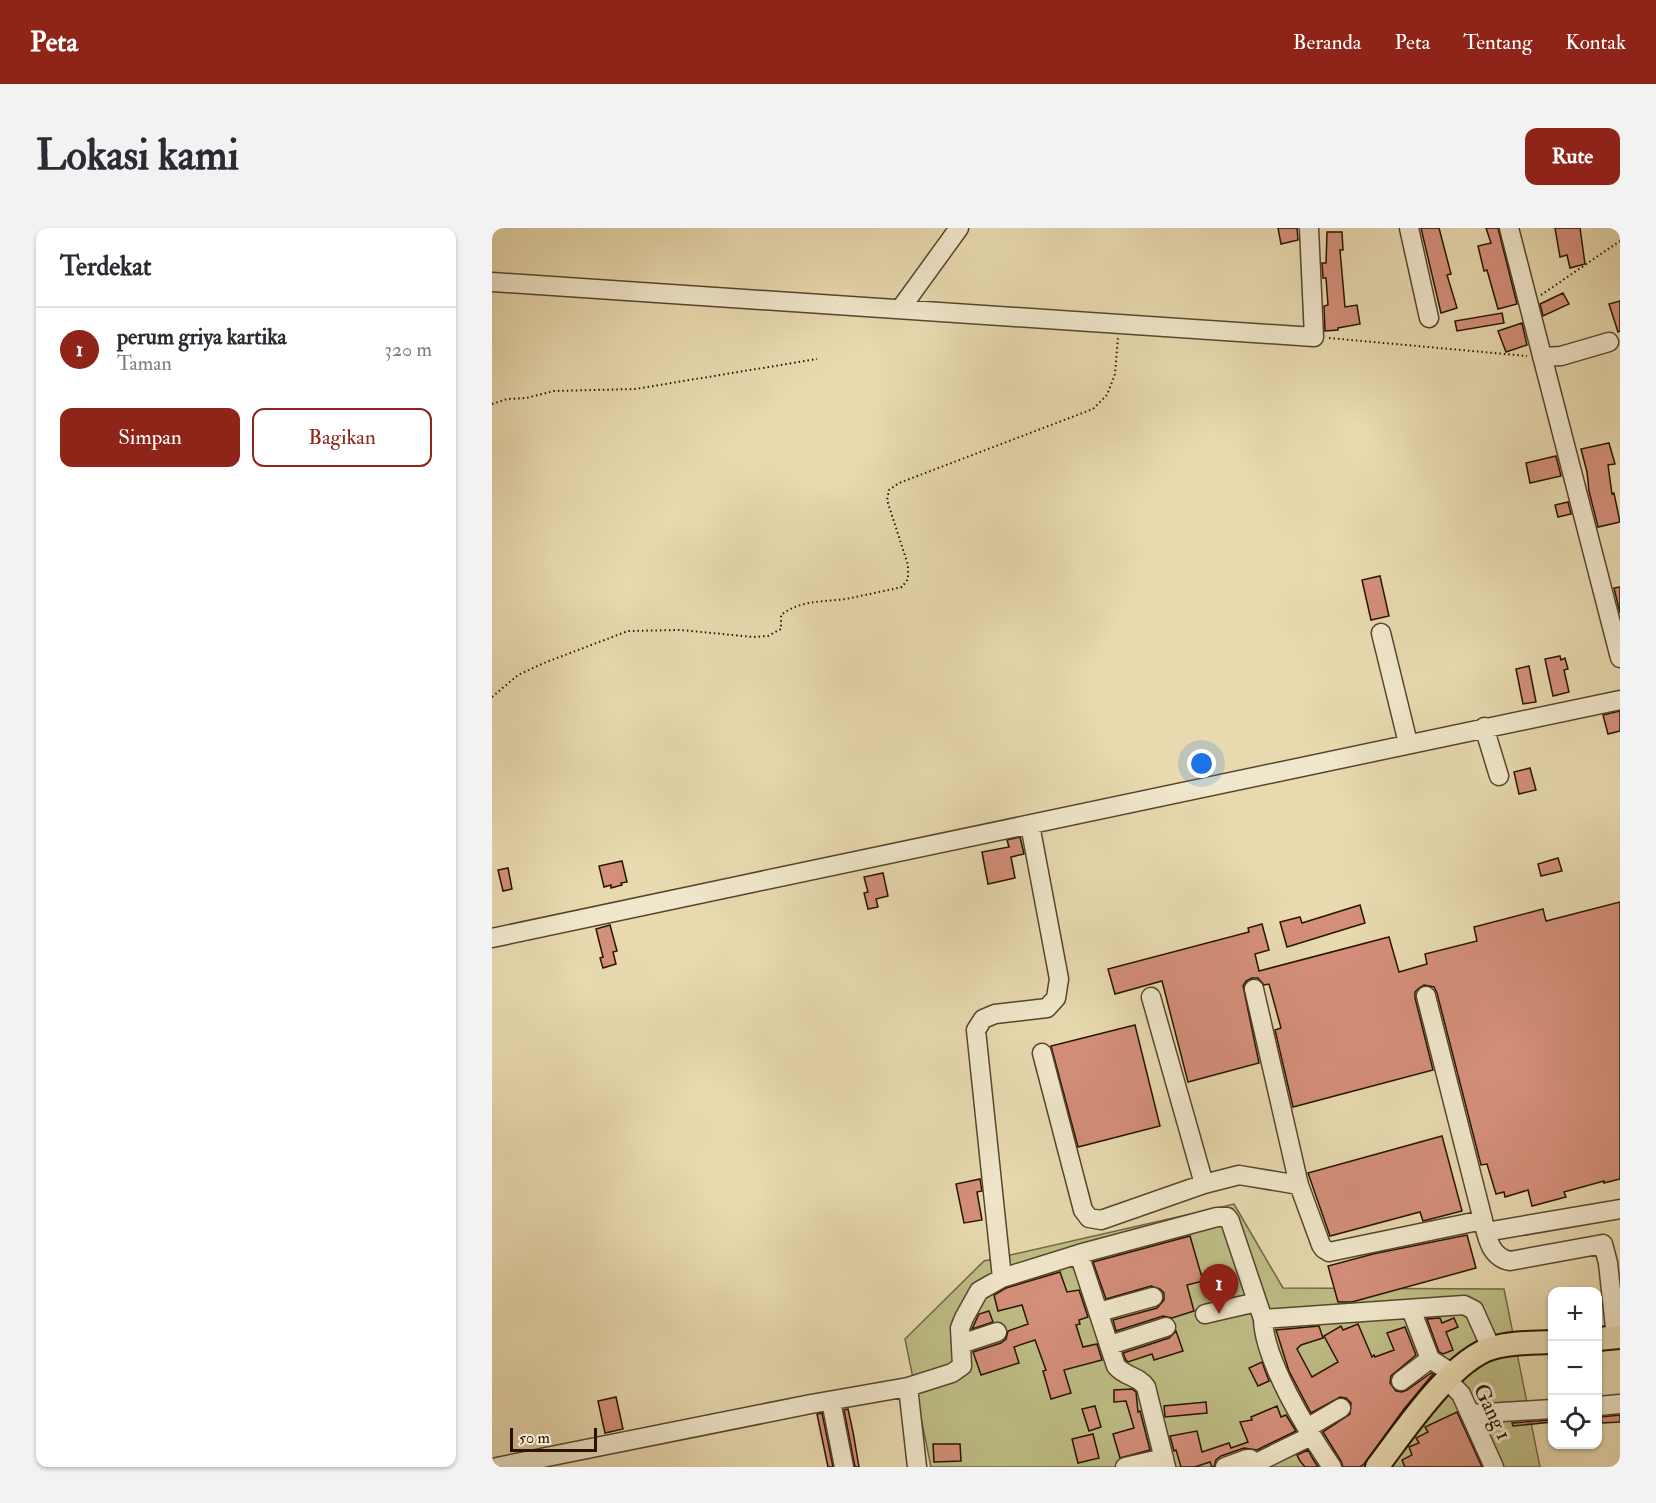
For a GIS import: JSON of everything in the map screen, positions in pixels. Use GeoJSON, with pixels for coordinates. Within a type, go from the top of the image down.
{"type":"FeatureCollection","features":[{"type":"Feature","properties":{"kind":"main road"},"geometry":{"type":"LineString","coordinates":[[1377,1467],[1449,1377],[1467,1360],[1491,1348],[1548,1342]]}},
{"type":"Feature","properties":{"kind":"street"},"geometry":{"type":"LineString","coordinates":[[901,308],[959,228]]}},
{"type":"Feature","properties":{"kind":"street"},"geometry":{"type":"LineString","coordinates":[[492,282],[1314,337],[1309,228]]}},
{"type":"Feature","properties":{"kind":"street"},"geometry":{"type":"LineString","coordinates":[[1409,228],[1430,318]]}},
{"type":"Feature","properties":{"kind":"street"},"geometry":{"type":"LineString","coordinates":[[1509,228],[1620,658]]}},
{"type":"Feature","properties":{"kind":"street"},"geometry":{"type":"LineString","coordinates":[[1542,357],[1562,356],[1609,342]]}},
{"type":"Feature","properties":{"kind":"street"},"geometry":{"type":"LineString","coordinates":[[1381,633],[1408,743]]}},
{"type":"Feature","properties":{"kind":"street"},"geometry":{"type":"LineString","coordinates":[[492,938],[1620,700]]}},
{"type":"Feature","properties":{"kind":"street"},"geometry":{"type":"LineString","coordinates":[[1485,727],[1499,776]]}},
{"type":"Feature","properties":{"kind":"street"},"geometry":{"type":"LineString","coordinates":[[1002,1278],[976,1030],[982,1019],[995,1014],[1047,1008],[1056,998],[1059,979],[1048,910],[1030,825]]}},
{"type":"Feature","properties":{"kind":"street"},"geometry":{"type":"LineString","coordinates":[[1254,989],[1299,1185],[1324,1250],[1329,1252],[1485,1226],[1620,1209]]}},
{"type":"Feature","properties":{"kind":"street"},"geometry":{"type":"LineString","coordinates":[[1426,996],[1490,1245],[1502,1259],[1510,1261],[1612,1242],[1608,1263],[1611,1337]]}},
{"type":"Feature","properties":{"kind":"street"},"geometry":{"type":"LineString","coordinates":[[1151,997],[1204,1184]]}},
{"type":"Feature","properties":{"kind":"street"},"geometry":{"type":"LineString","coordinates":[[1042,1053],[1083,1210],[1089,1218],[1101,1220],[1204,1184],[1239,1175],[1299,1185]]}},
{"type":"Feature","properties":{"kind":"street"},"geometry":{"type":"LineString","coordinates":[[497,1467],[908,1387],[960,1369],[963,1362],[960,1328],[979,1291],[1002,1278],[1217,1216],[1227,1217],[1238,1244],[1260,1310],[1269,1353],[1309,1432],[1332,1467]]}},
{"type":"Feature","properties":{"kind":"street"},"geometry":{"type":"LineString","coordinates":[[1079,1254],[1116,1366],[1121,1372],[1140,1380],[1146,1387],[1165,1462],[1125,1467]]}},
{"type":"Feature","properties":{"kind":"street"},"geometry":{"type":"LineString","coordinates":[[1099,1312],[1153,1297]]}},
{"type":"Feature","properties":{"kind":"street"},"geometry":{"type":"LineString","coordinates":[[1205,1314],[1260,1310],[1411,1309],[1464,1305],[1474,1310],[1491,1348]]}},
{"type":"Feature","properties":{"kind":"street"},"geometry":{"type":"LineString","coordinates":[[1401,1381],[1430,1359],[1411,1309]]}},
{"type":"Feature","properties":{"kind":"street"},"geometry":{"type":"LineString","coordinates":[[1110,1345],[1166,1327]]}},
{"type":"Feature","properties":{"kind":"street"},"geometry":{"type":"LineString","coordinates":[[961,1344],[998,1332]]}},
{"type":"Feature","properties":{"kind":"street","name":"Gang 1"},"geometry":{"type":"LineString","coordinates":[[1430,1359],[1449,1377],[1461,1394],[1494,1467]]}},
{"type":"Feature","properties":{"kind":"street"},"geometry":{"type":"LineString","coordinates":[[908,1387],[917,1467]]}},
{"type":"Feature","properties":{"kind":"street"},"geometry":{"type":"LineString","coordinates":[[831,1401],[844,1467]]}},
{"type":"Feature","properties":{"kind":"street"},"geometry":{"type":"LineString","coordinates":[[1602,1406],[1620,1404]]}},
{"type":"Feature","properties":{"kind":"street"},"geometry":{"type":"LineString","coordinates":[[1242,1465],[1309,1432],[1341,1408]]}},
{"type":"Feature","properties":{"kind":"street"},"geometry":{"type":"LineString","coordinates":[[1471,1414],[1548,1409]]}},
{"type":"Feature","properties":{"kind":"path"},"geometry":{"type":"LineString","coordinates":[[1528,302],[1568,278],[1620,241]]}},
{"type":"Feature","properties":{"kind":"path"},"geometry":{"type":"LineString","coordinates":[[492,696],[518,675],[628,632],[681,630],[753,637],[768,636],[781,629],[781,615],[804,603],[844,599],[903,588],[908,579],[908,565],[887,500],[889,490],[899,483],[1093,409],[1107,395],[1115,374],[1119,323]]}},
{"type":"Feature","properties":{"kind":"path"},"geometry":{"type":"LineString","coordinates":[[1314,337],[1542,357]]}},
{"type":"Feature","properties":{"kind":"path"},"geometry":{"type":"LineString","coordinates":[[492,404],[507,399],[526,398],[554,391],[635,389],[817,359]]}},
{"type":"Feature","properties":{"kind":"shaded area"},"geometry":{"type":"Polygon","coordinates":[[[1234,1204],[1283,1288],[1504,1289],[1540,1467],[931,1467],[905,1339],[984,1261],[1234,1204]]]}},
{"type":"Feature","properties":{"kind":"building"},"geometry":{"type":"Polygon","coordinates":[[[1278,228],[1297,228],[1298,240],[1281,244],[1278,228]]]}},
{"type":"Feature","properties":{"kind":"building"},"geometry":{"type":"Polygon","coordinates":[[[1421,228],[1439,228],[1451,274],[1447,275],[1457,308],[1441,313],[1421,228]]]}},
{"type":"Feature","properties":{"kind":"building"},"geometry":{"type":"Polygon","coordinates":[[[1486,228],[1498,228],[1517,304],[1498,309],[1487,270],[1484,271],[1478,246],[1491,243],[1486,228]]]}},
{"type":"Feature","properties":{"kind":"building"},"geometry":{"type":"Polygon","coordinates":[[[1555,228],[1580,228],[1585,264],[1570,268],[1567,255],[1560,257],[1555,228]]]}},
{"type":"Feature","properties":{"kind":"building"},"geometry":{"type":"Polygon","coordinates":[[[1327,232],[1342,232],[1343,250],[1340,250],[1345,307],[1357,305],[1360,324],[1325,331],[1324,306],[1328,305],[1326,278],[1323,278],[1322,263],[1326,263],[1327,232]]]}},
{"type":"Feature","properties":{"kind":"building"},"geometry":{"type":"Polygon","coordinates":[[[1563,293],[1569,304],[1543,316],[1540,304],[1563,293]]]}},
{"type":"Feature","properties":{"kind":"building"},"geometry":{"type":"Polygon","coordinates":[[[1620,301],[1620,331],[1618,332],[1609,304],[1620,301]]]}},
{"type":"Feature","properties":{"kind":"building"},"geometry":{"type":"Polygon","coordinates":[[[1502,313],[1504,323],[1457,331],[1455,321],[1502,313]]]}},
{"type":"Feature","properties":{"kind":"building"},"geometry":{"type":"Polygon","coordinates":[[[1522,323],[1527,345],[1506,352],[1498,331],[1522,323]]]}},
{"type":"Feature","properties":{"kind":"building"},"geometry":{"type":"Polygon","coordinates":[[[1609,443],[1615,464],[1608,465],[1612,494],[1614,493],[1620,522],[1598,527],[1581,449],[1609,443]]]}},
{"type":"Feature","properties":{"kind":"building"},"geometry":{"type":"Polygon","coordinates":[[[1556,456],[1561,476],[1530,483],[1526,463],[1556,456]]]}},
{"type":"Feature","properties":{"kind":"building"},"geometry":{"type":"Polygon","coordinates":[[[1568,502],[1571,514],[1558,517],[1555,505],[1568,502]]]}},
{"type":"Feature","properties":{"kind":"building"},"geometry":{"type":"Polygon","coordinates":[[[1380,576],[1389,616],[1371,620],[1362,580],[1380,576]]]}},
{"type":"Feature","properties":{"kind":"building"},"geometry":{"type":"Polygon","coordinates":[[[1620,587],[1620,613],[1614,588],[1620,587]]]}},
{"type":"Feature","properties":{"kind":"building"},"geometry":{"type":"Polygon","coordinates":[[[1560,656],[1561,660],[1565,658],[1568,669],[1564,670],[1569,692],[1553,696],[1545,659],[1560,656]]]}},
{"type":"Feature","properties":{"kind":"building"},"geometry":{"type":"Polygon","coordinates":[[[1529,666],[1536,702],[1523,704],[1516,669],[1529,666]]]}},
{"type":"Feature","properties":{"kind":"building"},"geometry":{"type":"Polygon","coordinates":[[[1620,711],[1620,731],[1608,734],[1603,715],[1620,711]]]}},
{"type":"Feature","properties":{"kind":"building"},"geometry":{"type":"Polygon","coordinates":[[[1530,768],[1536,790],[1519,794],[1514,772],[1530,768]]]}},
{"type":"Feature","properties":{"kind":"building"},"geometry":{"type":"Polygon","coordinates":[[[1020,837],[1024,854],[1011,857],[1015,878],[988,884],[982,852],[1009,847],[1007,840],[1020,837]]]}},
{"type":"Feature","properties":{"kind":"building"},"geometry":{"type":"Polygon","coordinates":[[[1558,858],[1562,871],[1541,876],[1538,864],[1558,858]]]}},
{"type":"Feature","properties":{"kind":"building"},"geometry":{"type":"Polygon","coordinates":[[[622,861],[627,882],[611,888],[611,885],[604,887],[599,866],[622,861]]]}},
{"type":"Feature","properties":{"kind":"building"},"geometry":{"type":"Polygon","coordinates":[[[508,868],[512,889],[503,891],[498,870],[508,868]]]}},
{"type":"Feature","properties":{"kind":"building"},"geometry":{"type":"Polygon","coordinates":[[[883,873],[888,896],[876,899],[878,907],[868,909],[864,893],[868,892],[864,877],[883,873]]]}},
{"type":"Feature","properties":{"kind":"building"},"geometry":{"type":"Polygon","coordinates":[[[1620,902],[1620,1179],[1564,1192],[1566,1197],[1532,1206],[1528,1190],[1505,1197],[1504,1192],[1496,1194],[1487,1164],[1481,1165],[1434,987],[1424,985],[1415,992],[1433,1070],[1293,1107],[1275,1030],[1281,1028],[1269,984],[1264,985],[1258,978],[1252,978],[1243,986],[1259,1063],[1188,1082],[1162,981],[1115,994],[1108,969],[1249,932],[1248,928],[1262,924],[1269,950],[1255,954],[1259,971],[1389,937],[1399,972],[1427,964],[1425,954],[1477,941],[1474,927],[1543,909],[1546,921],[1620,902]]]}},
{"type":"Feature","properties":{"kind":"building"},"geometry":{"type":"Polygon","coordinates":[[[1360,905],[1365,923],[1287,947],[1280,922],[1300,917],[1302,923],[1360,905]]]}},
{"type":"Feature","properties":{"kind":"building"},"geometry":{"type":"Polygon","coordinates":[[[610,925],[617,951],[613,952],[616,964],[603,968],[600,958],[603,957],[596,929],[610,925]]]}},
{"type":"Feature","properties":{"kind":"building"},"geometry":{"type":"Polygon","coordinates":[[[1135,1025],[1160,1126],[1078,1147],[1051,1046],[1135,1025]]]}},
{"type":"Feature","properties":{"kind":"building"},"geometry":{"type":"Polygon","coordinates":[[[1442,1136],[1462,1211],[1423,1221],[1420,1212],[1330,1236],[1308,1173],[1442,1136]]]}},
{"type":"Feature","properties":{"kind":"building"},"geometry":{"type":"Polygon","coordinates":[[[980,1179],[982,1191],[977,1192],[982,1220],[964,1223],[956,1184],[980,1179]]]}},
{"type":"Feature","properties":{"kind":"building"},"geometry":{"type":"Polygon","coordinates":[[[1467,1235],[1476,1268],[1352,1302],[1338,1302],[1328,1266],[1373,1254],[1467,1235]]]}},
{"type":"Feature","properties":{"kind":"building"},"geometry":{"type":"Polygon","coordinates":[[[1190,1236],[1203,1281],[1187,1285],[1194,1311],[1172,1318],[1163,1316],[1116,1331],[1113,1320],[1157,1308],[1164,1300],[1164,1293],[1151,1286],[1106,1299],[1093,1262],[1190,1236]]]}},
{"type":"Feature","properties":{"kind":"building"},"geometry":{"type":"Polygon","coordinates":[[[1060,1272],[1067,1292],[1079,1290],[1088,1317],[1079,1320],[1080,1324],[1076,1325],[1083,1347],[1097,1344],[1102,1360],[1064,1370],[1071,1393],[1051,1399],[1043,1371],[1046,1370],[1035,1340],[1014,1347],[1019,1363],[981,1375],[973,1352],[1001,1343],[1006,1339],[1008,1331],[1028,1324],[1022,1305],[998,1311],[994,1295],[1006,1288],[1060,1272]]]}},
{"type":"Feature","properties":{"kind":"building"},"geometry":{"type":"Polygon","coordinates":[[[989,1311],[993,1322],[972,1329],[979,1314],[989,1311]]]}},
{"type":"Feature","properties":{"kind":"building"},"geometry":{"type":"Polygon","coordinates":[[[1440,1318],[1442,1323],[1454,1318],[1458,1327],[1446,1332],[1453,1350],[1443,1354],[1439,1352],[1427,1319],[1440,1318]]]}},
{"type":"Feature","properties":{"kind":"building"},"geometry":{"type":"Polygon","coordinates":[[[1358,1324],[1372,1357],[1394,1350],[1387,1333],[1405,1327],[1416,1355],[1391,1376],[1390,1383],[1396,1391],[1407,1390],[1431,1373],[1433,1374],[1364,1464],[1360,1467],[1343,1467],[1323,1432],[1350,1414],[1351,1403],[1346,1398],[1340,1397],[1311,1413],[1289,1371],[1276,1330],[1319,1326],[1323,1338],[1301,1345],[1297,1349],[1312,1377],[1338,1362],[1324,1336],[1341,1326],[1343,1330],[1358,1324]]]}},
{"type":"Feature","properties":{"kind":"building"},"geometry":{"type":"Polygon","coordinates":[[[1176,1331],[1183,1351],[1154,1360],[1152,1354],[1128,1362],[1126,1360],[1123,1353],[1169,1338],[1176,1331]]]}},
{"type":"Feature","properties":{"kind":"building"},"geometry":{"type":"Polygon","coordinates":[[[1262,1362],[1269,1381],[1258,1386],[1249,1368],[1262,1362]]]}},
{"type":"Feature","properties":{"kind":"building"},"geometry":{"type":"Polygon","coordinates":[[[1132,1389],[1136,1392],[1138,1412],[1140,1411],[1150,1450],[1120,1458],[1113,1434],[1134,1428],[1126,1401],[1114,1402],[1114,1390],[1132,1389]]]}},
{"type":"Feature","properties":{"kind":"building"},"geometry":{"type":"Polygon","coordinates":[[[616,1397],[623,1429],[605,1433],[598,1401],[616,1397]]]}},
{"type":"Feature","properties":{"kind":"building"},"geometry":{"type":"Polygon","coordinates":[[[1206,1402],[1207,1413],[1165,1417],[1164,1406],[1206,1402]]]}},
{"type":"Feature","properties":{"kind":"building"},"geometry":{"type":"Polygon","coordinates":[[[1095,1406],[1101,1427],[1089,1431],[1082,1409],[1095,1406]]]}},
{"type":"Feature","properties":{"kind":"building"},"geometry":{"type":"Polygon","coordinates":[[[1277,1406],[1281,1417],[1286,1415],[1296,1431],[1257,1450],[1244,1448],[1221,1456],[1216,1460],[1214,1467],[1210,1462],[1195,1467],[1181,1467],[1170,1436],[1197,1431],[1202,1452],[1229,1443],[1231,1448],[1248,1442],[1240,1422],[1252,1420],[1251,1417],[1277,1406]]]}},
{"type":"Feature","properties":{"kind":"building"},"geometry":{"type":"Polygon","coordinates":[[[848,1409],[859,1467],[855,1467],[844,1410],[848,1409]]]}},
{"type":"Feature","properties":{"kind":"building"},"geometry":{"type":"Polygon","coordinates":[[[1457,1412],[1482,1467],[1405,1467],[1402,1460],[1412,1455],[1409,1447],[1419,1443],[1416,1438],[1428,1432],[1425,1427],[1457,1412]]]}},
{"type":"Feature","properties":{"kind":"building"},"geometry":{"type":"Polygon","coordinates":[[[822,1413],[833,1467],[828,1467],[817,1414],[822,1413]]]}},
{"type":"Feature","properties":{"kind":"building"},"geometry":{"type":"Polygon","coordinates":[[[1620,1415],[1620,1422],[1602,1423],[1602,1417],[1620,1415]]]}},
{"type":"Feature","properties":{"kind":"building"},"geometry":{"type":"Polygon","coordinates":[[[1548,1420],[1548,1422],[1513,1426],[1512,1423],[1548,1420]]]}},
{"type":"Feature","properties":{"kind":"building"},"geometry":{"type":"Polygon","coordinates":[[[1093,1434],[1099,1458],[1078,1463],[1072,1439],[1093,1434]]]}},
{"type":"Feature","properties":{"kind":"building"},"geometry":{"type":"Polygon","coordinates":[[[933,1444],[960,1444],[961,1461],[934,1462],[933,1444]]]}},
{"type":"Feature","properties":{"kind":"building"},"geometry":{"type":"Polygon","coordinates":[[[1308,1450],[1318,1467],[1305,1467],[1300,1461],[1297,1455],[1308,1450]]]}},
{"type":"Feature","properties":{"kind":"place","name":"perum griya kartika"},"geometry":{"type":"Point","coordinates":[1219,1314]}}]}
